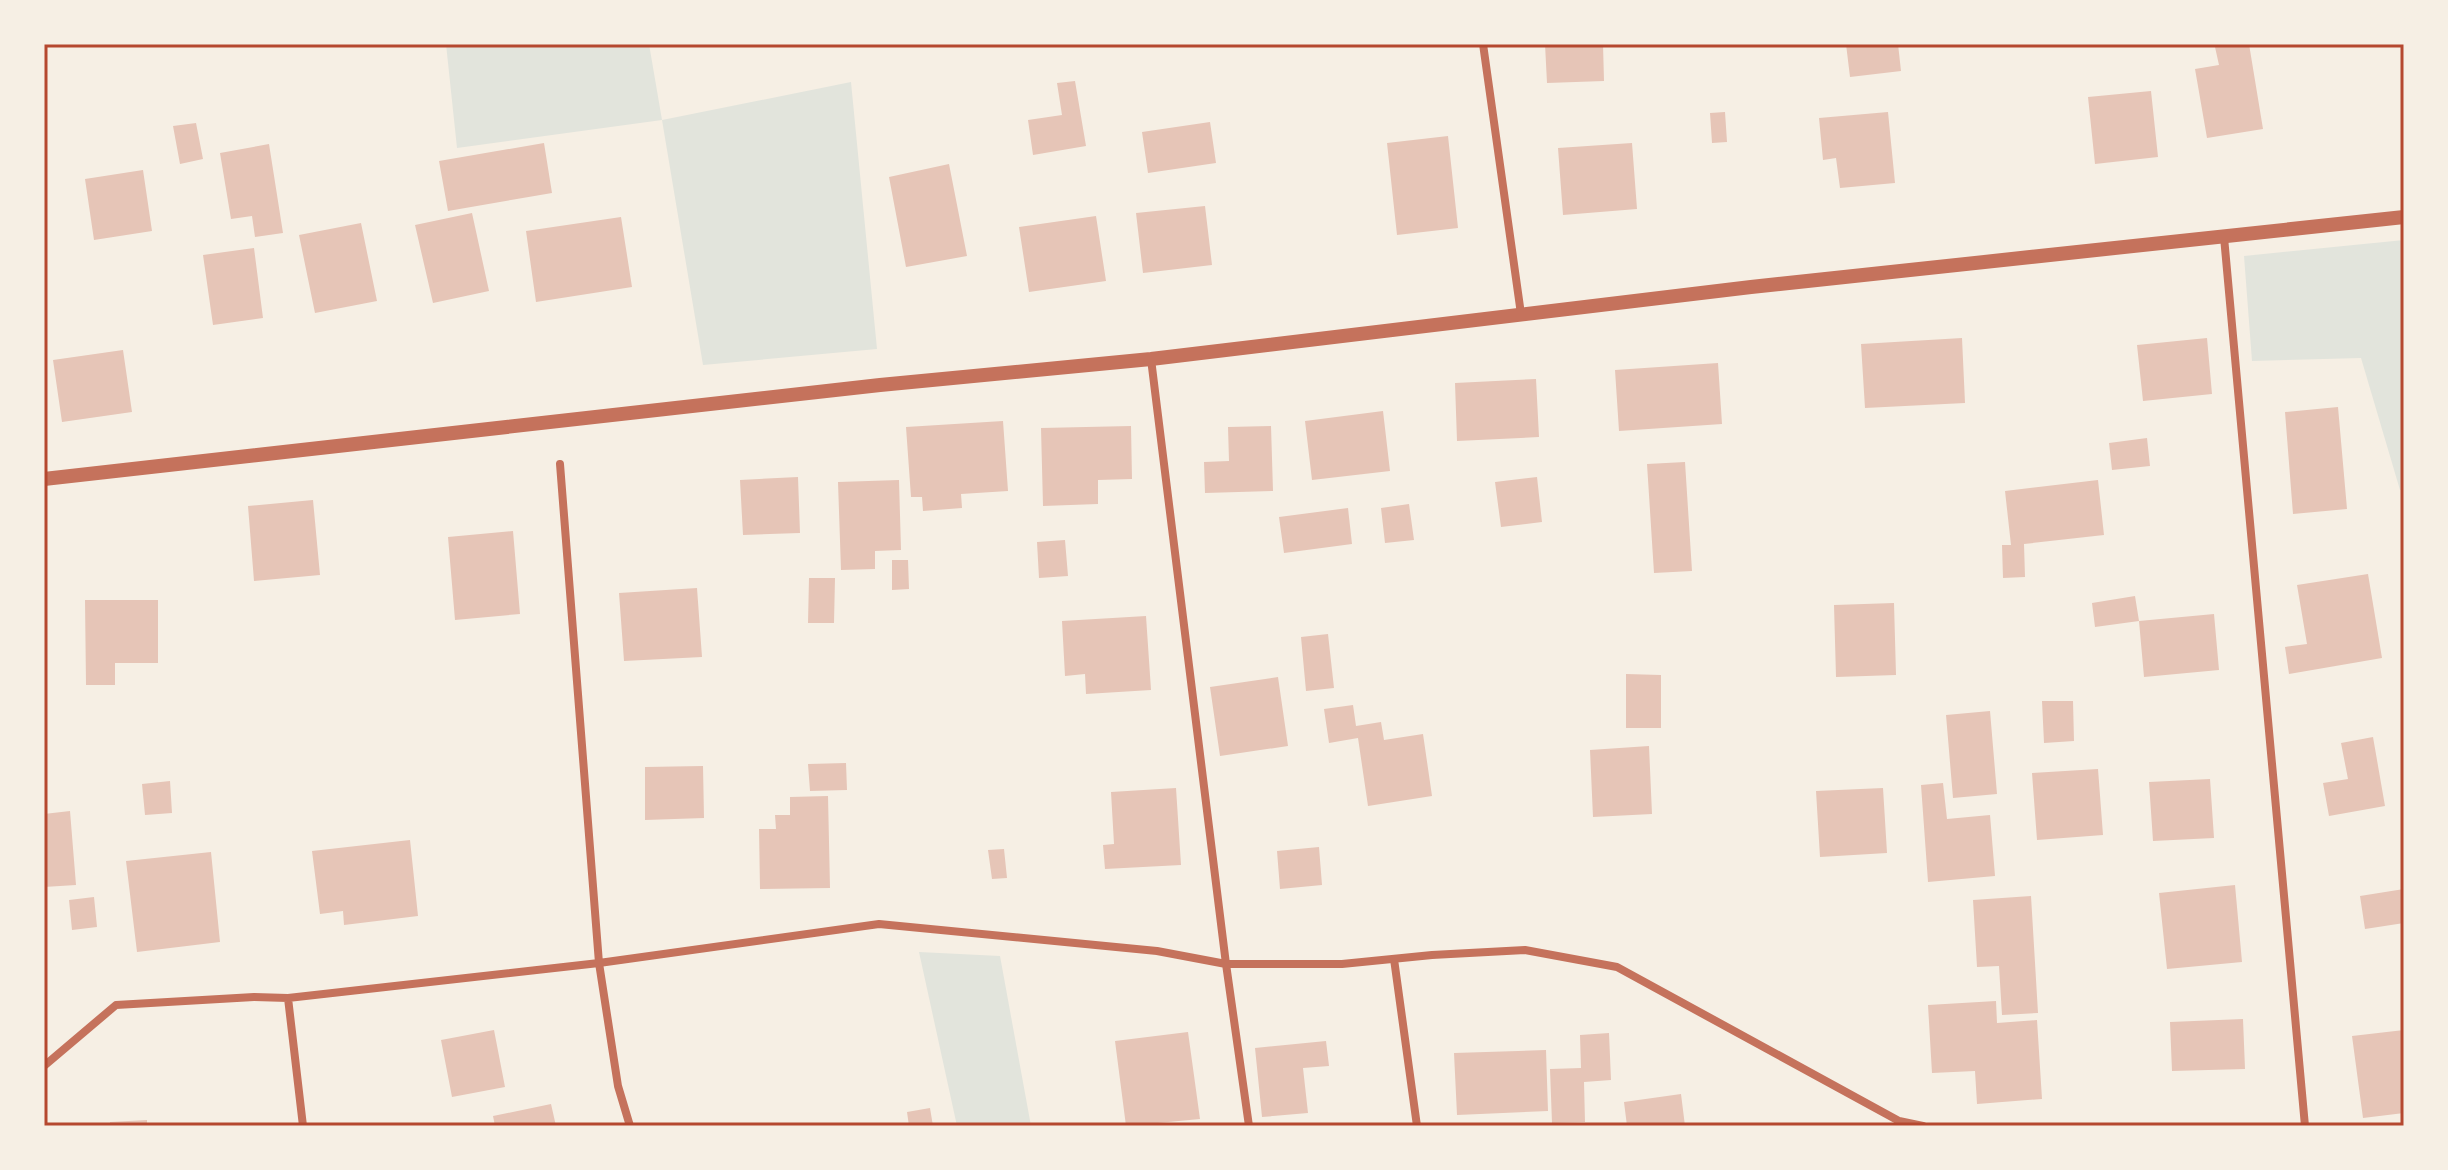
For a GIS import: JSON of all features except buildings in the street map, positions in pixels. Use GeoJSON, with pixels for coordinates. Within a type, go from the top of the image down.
{"type":"FeatureCollection","features":[{"type":"Feature","properties":{"kind":"street"},"geometry":{"type":"LineString","coordinates":[[1483,44],[1521,314]]}},
{"type":"Feature","properties":{"kind":"street"},"geometry":{"type":"LineString","coordinates":[[44,479],[880,385],[1151,359],[1751,287],[2404,217]]}},
{"type":"Feature","properties":{"kind":"street"},"geometry":{"type":"LineString","coordinates":[[2224,237],[2305,1126]]}},
{"type":"Feature","properties":{"kind":"street"},"geometry":{"type":"LineString","coordinates":[[1151,359],[1249,1126]]}},
{"type":"Feature","properties":{"kind":"street"},"geometry":{"type":"LineString","coordinates":[[560,464],[599,963],[618,1086],[630,1126]]}},
{"type":"Feature","properties":{"kind":"street"},"geometry":{"type":"LineString","coordinates":[[44,1066],[116,1005],[288,998],[599,963],[879,924],[1157,951],[1226,964],[1342,964],[1525,950],[1617,967],[1899,1121],[1923,1126]]}},
{"type":"Feature","properties":{"kind":"street"},"geometry":{"type":"LineString","coordinates":[[1394,959],[1417,1126]]}},
{"type":"Feature","properties":{"kind":"street"},"geometry":{"type":"LineString","coordinates":[[288,998],[303,1126]]}},
{"type":"Feature","properties":{"kind":"shaded area"},"geometry":{"type":"Polygon","coordinates":[[[446,44],[649,44],[662,120],[457,148],[446,44]]]}},
{"type":"Feature","properties":{"kind":"shaded area"},"geometry":{"type":"Polygon","coordinates":[[[851,82],[877,349],[703,365],[662,120],[851,82]]]}},
{"type":"Feature","properties":{"kind":"shaded area"},"geometry":{"type":"Polygon","coordinates":[[[2404,240],[2404,490],[2400,490],[2361,358],[2252,361],[2244,256],[2404,240]]]}},
{"type":"Feature","properties":{"kind":"shaded area"},"geometry":{"type":"Polygon","coordinates":[[[919,952],[1000,956],[1031,1126],[957,1126],[919,952]]]}}]}
